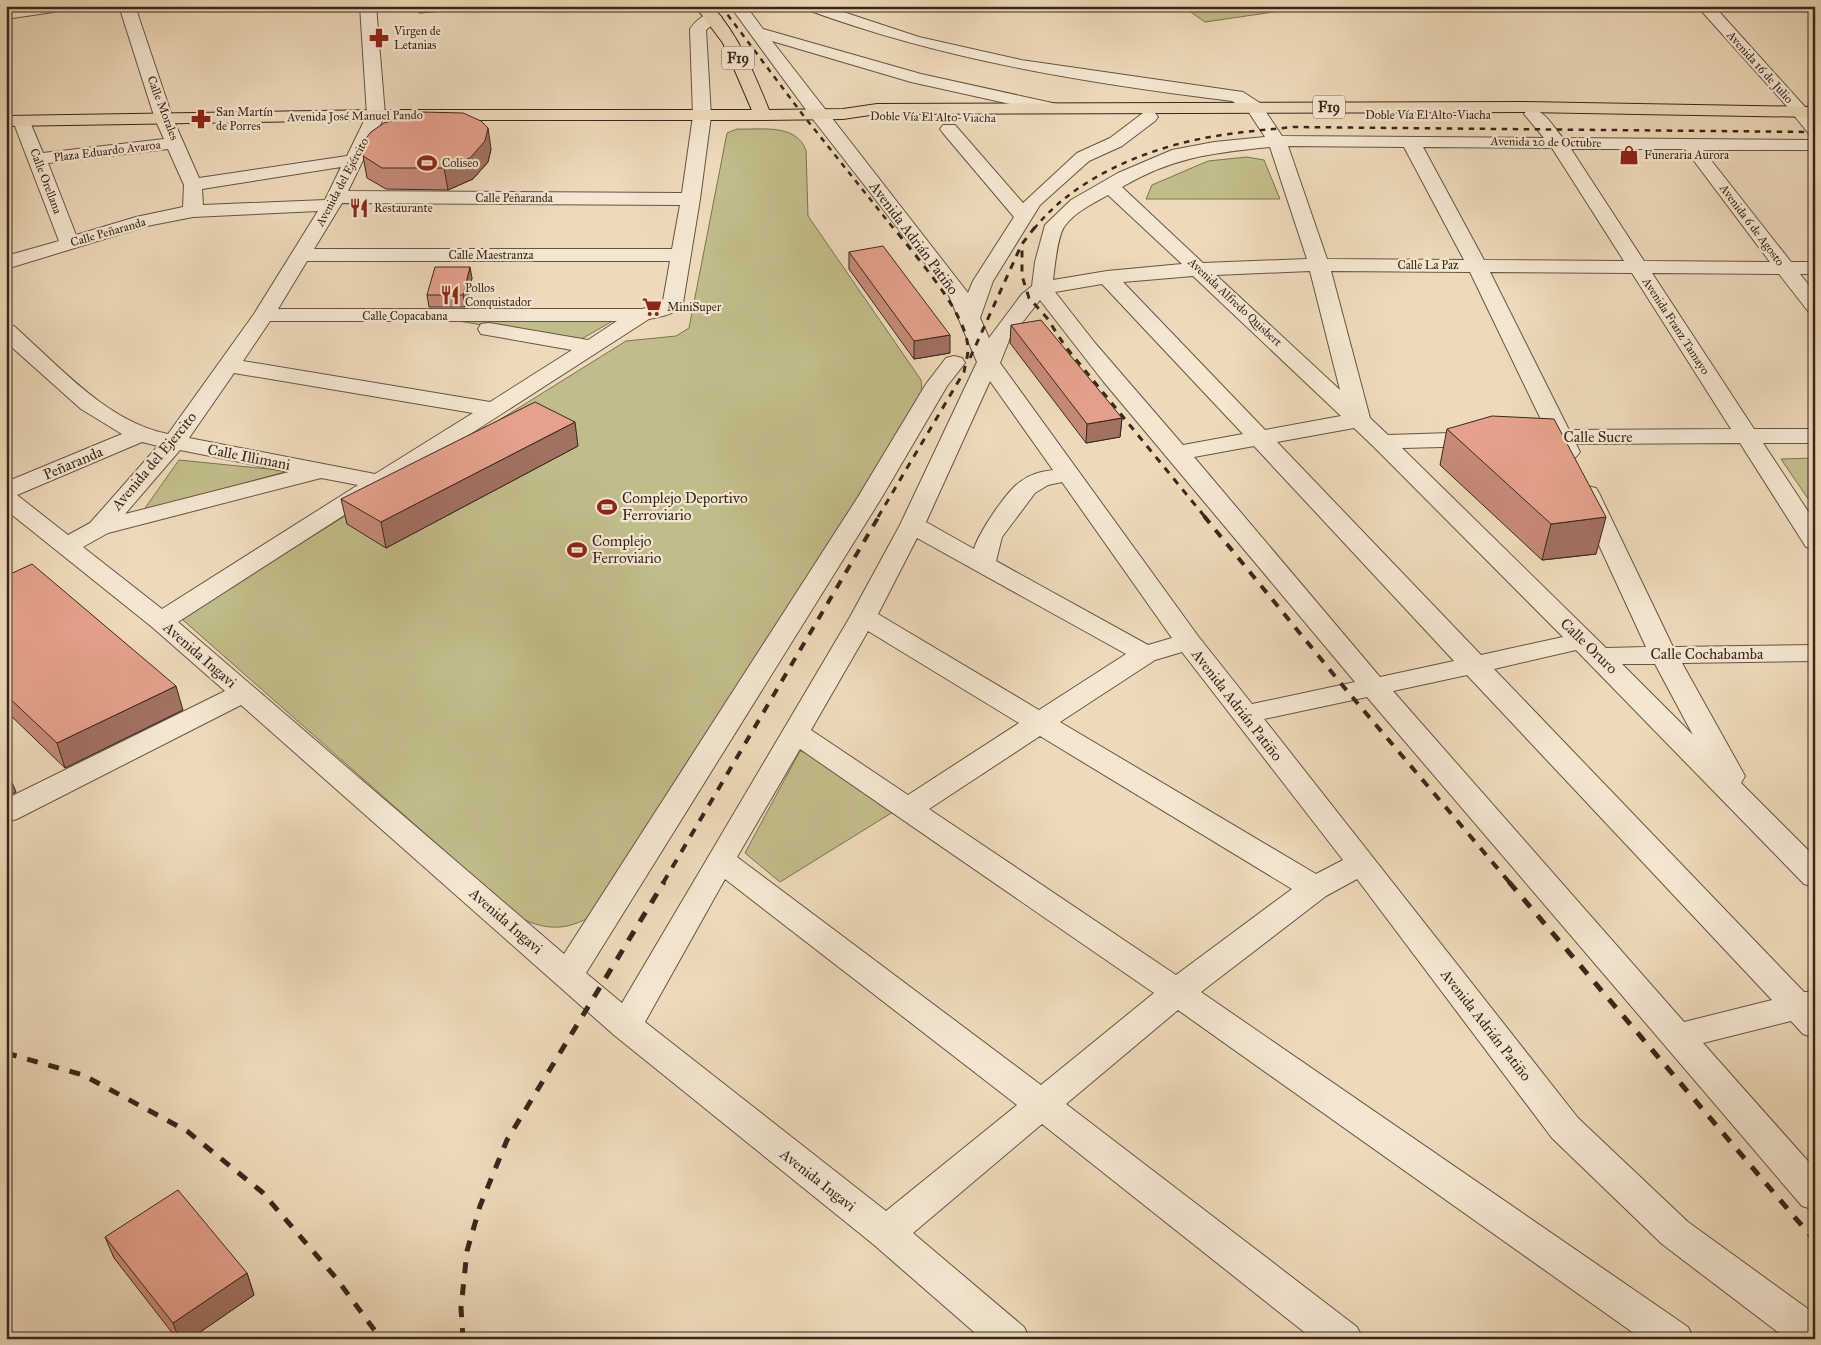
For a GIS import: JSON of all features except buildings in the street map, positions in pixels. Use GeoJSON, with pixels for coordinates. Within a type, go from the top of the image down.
{"type":"FeatureCollection","features":[{"type":"Feature","properties":{"kind":"main road","name":"F19"},"geometry":{"type":"LineString","coordinates":[[709,12],[734,48],[763,115],[843,114]]}},
{"type":"Feature","properties":{"kind":"main road","name":"Doble Vía El Alto-Viacha"},"geometry":{"type":"LineString","coordinates":[[843,114],[877,118],[1149,117],[1257,111],[1525,107],[1807,116]]}},
{"type":"Feature","properties":{"kind":"main road","name":"Doble Vía El Alto-Viacha"},"geometry":{"type":"LineString","coordinates":[[843,114],[877,109],[1051,108],[1807,116]]}},
{"type":"Feature","properties":{"kind":"main road","name":"Avenida José Manuel Pando"},"geometry":{"type":"LineString","coordinates":[[14,121],[376,115],[763,115]]}},
{"type":"Feature","properties":{"kind":"street"},"geometry":{"type":"LineString","coordinates":[[6,14],[60,6]]}},
{"type":"Feature","properties":{"kind":"street","name":"Calle Morales"},"geometry":{"type":"LineString","coordinates":[[127,6],[164,119],[193,185],[193,211]]}},
{"type":"Feature","properties":{"kind":"street"},"geometry":{"type":"LineString","coordinates":[[368,6],[376,115]]}},
{"type":"Feature","properties":{"kind":"street","name":"Avenida Adrián Patiño"},"geometry":{"type":"LineString","coordinates":[[738,6],[760,33],[818,114],[957,290],[990,364],[1188,642],[1362,863],[1565,1128],[1675,1233],[1815,1337]]}},
{"type":"Feature","properties":{"kind":"street"},"geometry":{"type":"LineString","coordinates":[[810,6],[903,36],[970,53],[1070,74],[1237,96],[1257,111],[1278,141],[1318,265],[1359,420],[1178,453]]}},
{"type":"Feature","properties":{"kind":"street","name":"Avenida 16 de Julio"},"geometry":{"type":"LineString","coordinates":[[1705,6],[1807,116]]}},
{"type":"Feature","properties":{"kind":"street"},"geometry":{"type":"LineString","coordinates":[[680,255],[691,199],[702,116],[698,29],[709,12]]}},
{"type":"Feature","properties":{"kind":"street"},"geometry":{"type":"LineString","coordinates":[[760,33],[802,42],[917,78],[994,93],[1051,108]]}},
{"type":"Feature","properties":{"kind":"street"},"geometry":{"type":"LineString","coordinates":[[1807,116],[1815,100]]}},
{"type":"Feature","properties":{"kind":"street","name":"Avenida Franz Tamayo"},"geometry":{"type":"LineString","coordinates":[[1533,114],[1558,143],[1815,542]]}},
{"type":"Feature","properties":{"kind":"street","name":"Avenida del Ejército"},"geometry":{"type":"LineString","coordinates":[[264,316],[334,201],[376,115]]}},
{"type":"Feature","properties":{"kind":"street"},"geometry":{"type":"LineString","coordinates":[[969,319],[983,281],[1033,202],[1083,157],[1116,142],[1149,117]]}},
{"type":"Feature","properties":{"kind":"street","name":"Calle Orellana"},"geometry":{"type":"LineString","coordinates":[[14,121],[38,159],[69,242]]}},
{"type":"Feature","properties":{"kind":"street"},"geometry":{"type":"LineString","coordinates":[[949,129],[1024,215]]}},
{"type":"Feature","properties":{"kind":"street","name":"Avenida 20 de Octubre"},"geometry":{"type":"LineString","coordinates":[[1042,288],[1045,262],[1055,225],[1078,204],[1151,164],[1178,154],[1214,147],[1278,141],[1815,145]]}},
{"type":"Feature","properties":{"kind":"street"},"geometry":{"type":"LineString","coordinates":[[1410,141],[1477,266],[1561,437],[1663,654],[1745,804]]}},
{"type":"Feature","properties":{"kind":"street","name":"Plaza Eduardo Avaroa"},"geometry":{"type":"LineString","coordinates":[[38,159],[176,143]]}},
{"type":"Feature","properties":{"kind":"street","name":"Avenida 6 de Agosto"},"geometry":{"type":"LineString","coordinates":[[1689,143],[1815,307]]}},
{"type":"Feature","properties":{"kind":"street"},"geometry":{"type":"LineString","coordinates":[[193,185],[354,160]]}},
{"type":"Feature","properties":{"kind":"street","name":"Avenida Alfredo Quisbert"},"geometry":{"type":"LineString","coordinates":[[1110,186],[1359,420]]}},
{"type":"Feature","properties":{"kind":"street","name":"Calle Peñaranda"},"geometry":{"type":"LineString","coordinates":[[6,263],[69,242],[143,221],[193,211],[334,201],[691,199]]}},
{"type":"Feature","properties":{"kind":"street","name":"Calle Maestranza"},"geometry":{"type":"LineString","coordinates":[[302,254],[680,255]]}},
{"type":"Feature","properties":{"kind":"street","name":"Calle Copacabana"},"geometry":{"type":"LineString","coordinates":[[264,316],[642,315],[666,309],[673,303],[680,255]]}},
{"type":"Feature","properties":{"kind":"street","name":"Calle La Paz"},"geometry":{"type":"LineString","coordinates":[[1042,288],[1107,277],[1200,269],[1318,265],[1815,268]]}},
{"type":"Feature","properties":{"kind":"street"},"geometry":{"type":"LineString","coordinates":[[1107,277],[1261,438],[1473,665],[1809,1011]]}},
{"type":"Feature","properties":{"kind":"street"},"geometry":{"type":"LineString","coordinates":[[626,1026],[720,860],[862,617],[912,524],[990,364],[1000,337],[1030,298],[1042,288],[1069,326],[1178,453],[1372,687],[1472,799],[1815,1195]]}},
{"type":"Feature","properties":{"kind":"street"},"geometry":{"type":"LineString","coordinates":[[161,621],[642,315]]}},
{"type":"Feature","properties":{"kind":"street","name":"Avenida del Ejercito"},"geometry":{"type":"LineString","coordinates":[[67,545],[99,528],[175,441],[264,316]]}},
{"type":"Feature","properties":{"kind":"street"},"geometry":{"type":"LineString","coordinates":[[421,317],[593,347]]}},
{"type":"Feature","properties":{"kind":"street","name":"Calle Illimani"},"geometry":{"type":"LineString","coordinates":[[6,331],[89,404],[140,435],[175,441],[216,452],[377,482]]}},
{"type":"Feature","properties":{"kind":"street"},"geometry":{"type":"LineString","coordinates":[[568,975],[870,497],[937,384],[954,363]]}},
{"type":"Feature","properties":{"kind":"street"},"geometry":{"type":"LineString","coordinates":[[229,365],[492,409]]}},
{"type":"Feature","properties":{"kind":"street","name":"Calle Oruro"},"geometry":{"type":"LineString","coordinates":[[1359,420],[1591,648],[1815,876]]}},
{"type":"Feature","properties":{"kind":"street","name":"Peñaranda"},"geometry":{"type":"LineString","coordinates":[[6,491],[140,435]]}},
{"type":"Feature","properties":{"kind":"street","name":"Calle Sucre"},"geometry":{"type":"LineString","coordinates":[[1382,442],[1561,437],[1815,436]]}},
{"type":"Feature","properties":{"kind":"street"},"geometry":{"type":"LineString","coordinates":[[99,528],[321,471]]}},
{"type":"Feature","properties":{"kind":"street"},"geometry":{"type":"LineString","coordinates":[[983,564],[990,536],[1026,488],[1041,479],[1068,474]]}},
{"type":"Feature","properties":{"kind":"street","name":"Avenida Ingavi"},"geometry":{"type":"LineString","coordinates":[[6,498],[161,621],[626,1026],[886,1233],[1010,1339]]}},
{"type":"Feature","properties":{"kind":"street"},"geometry":{"type":"LineString","coordinates":[[912,524],[1145,654]]}},
{"type":"Feature","properties":{"kind":"street"},"geometry":{"type":"LineString","coordinates":[[862,617],[1315,888]]}},
{"type":"Feature","properties":{"kind":"street"},"geometry":{"type":"LineString","coordinates":[[907,809],[1145,654],[1188,642]]}},
{"type":"Feature","properties":{"kind":"street","name":"Calle Cochabamba"},"geometry":{"type":"LineString","coordinates":[[1244,715],[1473,665],[1591,648],[1663,654],[1815,653]]}},
{"type":"Feature","properties":{"kind":"street"},"geometry":{"type":"LineString","coordinates":[[6,812],[243,692]]}},
{"type":"Feature","properties":{"kind":"street"},"geometry":{"type":"LineString","coordinates":[[795,732],[1177,992],[1674,1339]]}},
{"type":"Feature","properties":{"kind":"street"},"geometry":{"type":"LineString","coordinates":[[720,860],[1041,1104],[1343,1339]]}},
{"type":"Feature","properties":{"kind":"street"},"geometry":{"type":"LineString","coordinates":[[886,1233],[1177,992],[1315,888],[1362,863]]}},
{"type":"Feature","properties":{"kind":"street"},"geometry":{"type":"LineString","coordinates":[[1677,1037],[1809,1011]]}},
{"type":"Feature","properties":{"kind":"shaded area"},"geometry":{"type":"Polygon","coordinates":[[[1182,6],[1290,6],[1294,9],[1205,22],[1182,6]]]}},
{"type":"Feature","properties":{"kind":"shaded area","name":"Complejo Deportivo Ferroviario"},"geometry":{"type":"Polygon","coordinates":[[[737,129],[777,130],[794,135],[801,141],[806,150],[808,216],[921,380],[922,391],[918,403],[611,906],[578,923],[568,926],[547,927],[522,919],[183,620],[194,610],[626,341],[676,336],[689,328],[727,133],[737,129]]]}},
{"type":"Feature","properties":{"kind":"shaded area"},"geometry":{"type":"Polygon","coordinates":[[[1247,157],[1264,160],[1280,199],[1146,199],[1152,185],[1208,161],[1247,157]]]}},
{"type":"Feature","properties":{"kind":"shaded area"},"geometry":{"type":"Polygon","coordinates":[[[618,318],[578,341],[452,320],[618,318]]]}},
{"type":"Feature","properties":{"kind":"shaded area"},"geometry":{"type":"Polygon","coordinates":[[[1815,458],[1815,509],[1781,459],[1815,458]]]}},
{"type":"Feature","properties":{"kind":"shaded area"},"geometry":{"type":"Polygon","coordinates":[[[179,460],[288,471],[143,511],[179,460]]]}},
{"type":"Feature","properties":{"kind":"shaded area"},"geometry":{"type":"Polygon","coordinates":[[[800,751],[817,756],[893,812],[780,882],[745,853],[800,751]]]}},
{"type":"Feature","properties":{"kind":"railway"},"geometry":{"type":"LineString","coordinates":[[721,6],[803,115],[894,229]]}},
{"type":"Feature","properties":{"kind":"railway"},"geometry":{"type":"LineString","coordinates":[[1034,229],[1050,211],[1070,195],[1091,180],[1113,168],[1137,157],[1186,142],[1241,132],[1293,127],[1815,132]]}},
{"type":"Feature","properties":{"kind":"railway"},"geometry":{"type":"LineString","coordinates":[[878,517],[964,372],[968,352],[965,334],[950,302],[893,227]]}},
{"type":"Feature","properties":{"kind":"railway"},"geometry":{"type":"LineString","coordinates":[[1035,227],[1022,244],[1022,276],[1029,298],[1047,318],[1065,346],[1205,517]]}},
{"type":"Feature","properties":{"kind":"railway"},"geometry":{"type":"LineString","coordinates":[[970,358],[1020,248]]}},
{"type":"Feature","properties":{"kind":"railway"},"geometry":{"type":"LineString","coordinates":[[663,883],[879,516]]}},
{"type":"Feature","properties":{"kind":"railway"},"geometry":{"type":"LineString","coordinates":[[1204,516],[1348,692],[1510,883]]}},
{"type":"Feature","properties":{"kind":"railway"},"geometry":{"type":"LineString","coordinates":[[463,1339],[461,1308],[467,1251],[480,1206],[507,1140],[664,882]]}},
{"type":"Feature","properties":{"kind":"railway"},"geometry":{"type":"LineString","coordinates":[[1509,882],[1815,1241]]}},
{"type":"Feature","properties":{"kind":"railway"},"geometry":{"type":"LineString","coordinates":[[6,1053],[83,1075],[187,1131],[262,1192],[336,1278],[381,1339]]}},
{"type":"Feature","properties":{"kind":"place","name":"Virgen de Letanias"},"geometry":{"type":"Point","coordinates":[379,38]}},
{"type":"Feature","properties":{"kind":"place","name":"San Martín de Porres"},"geometry":{"type":"Point","coordinates":[201,119]}},
{"type":"Feature","properties":{"kind":"place","name":"Funeraria Aurora"},"geometry":{"type":"Point","coordinates":[1629,155]}},
{"type":"Feature","properties":{"kind":"place","name":"Coliseo"},"geometry":{"type":"Point","coordinates":[427,163]}},
{"type":"Feature","properties":{"kind":"place","name":"Restaurante"},"geometry":{"type":"Point","coordinates":[359,208]}},
{"type":"Feature","properties":{"kind":"place","name":"Pollos Conquistador"},"geometry":{"type":"Point","coordinates":[450,295]}},
{"type":"Feature","properties":{"kind":"place","name":"MiniSuper"},"geometry":{"type":"Point","coordinates":[652,307]}},
{"type":"Feature","properties":{"kind":"place","name":"Complejo Deportivo Ferroviario"},"geometry":{"type":"Point","coordinates":[607,507]}},
{"type":"Feature","properties":{"kind":"place","name":"Complejo Ferroviario"},"geometry":{"type":"Point","coordinates":[577,550]}}]}
